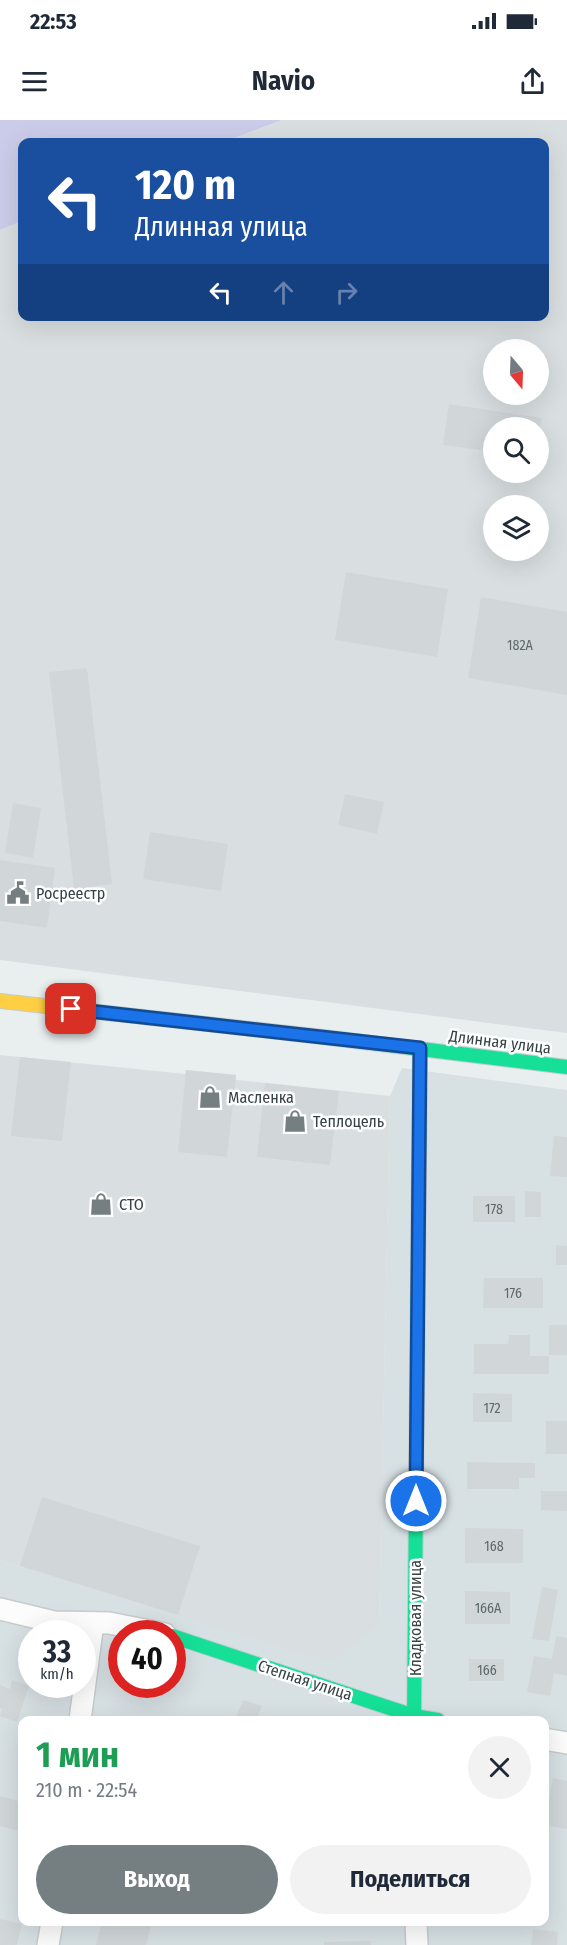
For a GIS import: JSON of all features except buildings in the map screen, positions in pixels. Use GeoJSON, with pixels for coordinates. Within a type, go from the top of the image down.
{"type":"FeatureCollection","features":[{"type":"Feature","properties":{"kind":"street","name":"Длинная улица"},"geometry":{"type":"LineString","coordinates":[[0,1001],[420,1048],[567,1067]]}},
{"type":"Feature","properties":{"kind":"street","name":"Кладковая улица"},"geometry":{"type":"LineString","coordinates":[[414,1716],[420,1048]]}},
{"type":"Feature","properties":{"kind":"street"},"geometry":{"type":"LineString","coordinates":[[0,1609],[46,1620]]}},
{"type":"Feature","properties":{"kind":"street","name":"Степная улица"},"geometry":{"type":"LineString","coordinates":[[186,1641],[408,1716]]}},
{"type":"Feature","properties":{"kind":"street"},"geometry":{"type":"LineString","coordinates":[[81,1716],[83,1698]]}},
{"type":"Feature","properties":{"kind":"street"},"geometry":{"type":"LineString","coordinates":[[549,1740],[567,1743]]}},
{"type":"Feature","properties":{"kind":"street"},"geometry":{"type":"LineString","coordinates":[[48,1945],[51,1926]]}},
{"type":"Feature","properties":{"kind":"street"},"geometry":{"type":"LineString","coordinates":[[416,1926],[417,1945]]}},
{"type":"Feature","properties":{"kind":"shaded area"},"geometry":{"type":"Polygon","coordinates":[[[0,120],[282,120],[235,138],[18,138],[18,223],[0,230],[0,120]]]}},
{"type":"Feature","properties":{"kind":"shaded area"},"geometry":{"type":"Polygon","coordinates":[[[282,120],[567,120],[567,1033],[0,960],[0,230],[18,223],[18,321],[549,321],[549,138],[235,138],[282,120]]]}},
{"type":"Feature","properties":{"kind":"shaded area"},"geometry":{"type":"Polygon","coordinates":[[[0,1055],[185,1074],[186,1070],[236,1075],[236,1080],[390,1096],[379,1626],[331,1662],[0,1560],[0,1055]]]}},
{"type":"Feature","properties":{"kind":"shaded area"},"geometry":{"type":"Polygon","coordinates":[[[402,1068],[567,1090],[567,1945],[0,1945],[0,1560],[330,1661],[379,1626],[390,1096],[402,1068]]]}},
{"type":"Feature","properties":{"kind":"traffic: fast"},"geometry":{"type":"LineString","coordinates":[[323,1037],[567,1067]]}},
{"type":"Feature","properties":{"kind":"traffic: fast"},"geometry":{"type":"LineString","coordinates":[[414,1716],[420,1048]]}},
{"type":"Feature","properties":{"kind":"traffic: fast"},"geometry":{"type":"LineString","coordinates":[[186,1641],[414,1716]]}},
{"type":"Feature","properties":{"kind":"traffic: slow"},"geometry":{"type":"LineString","coordinates":[[0,1001],[323,1037]]}},
{"type":"Feature","properties":{"kind":"place","name":"Росреестр"},"geometry":{"type":"Point","coordinates":[18,893]}},
{"type":"Feature","properties":{"kind":"place","name":"Масленка"},"geometry":{"type":"Point","coordinates":[210,1097]}},
{"type":"Feature","properties":{"kind":"place","name":"Теплоцель"},"geometry":{"type":"Point","coordinates":[295,1121]}},
{"type":"Feature","properties":{"kind":"place","name":"СТО"},"geometry":{"type":"Point","coordinates":[101,1204]}},
{"type":"Feature","properties":{"kind":"route"},"geometry":{"type":"LineString","coordinates":[[71,1009],[420,1048],[416,1501]]}}]}
